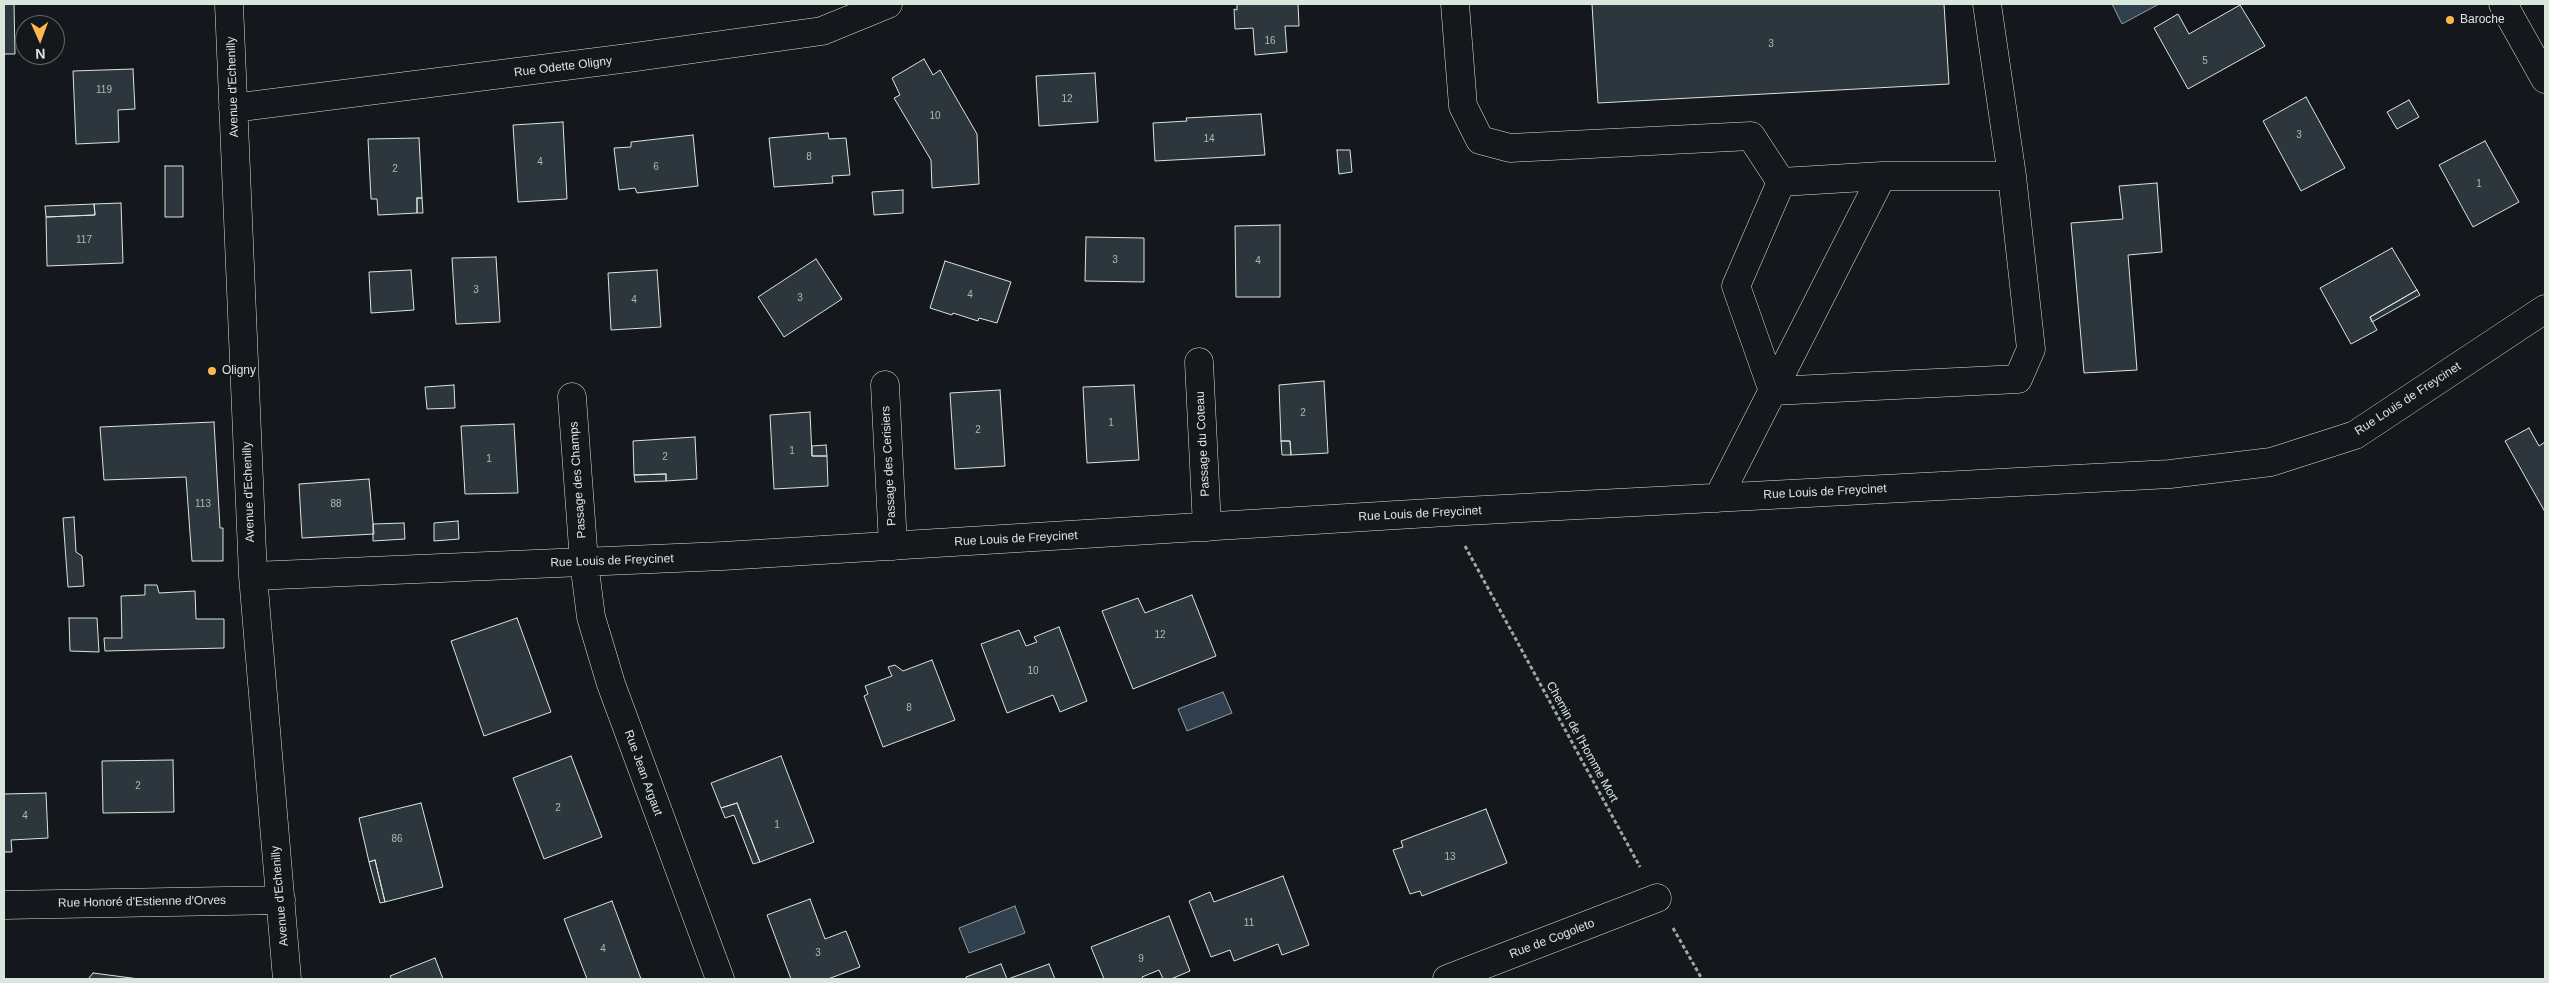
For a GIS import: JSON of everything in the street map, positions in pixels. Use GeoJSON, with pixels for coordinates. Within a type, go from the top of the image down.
{"type":"FeatureCollection","features":[{"type":"Feature","properties":{"kind":"street","name":"Avenue d'Echenilly"},"geometry":{"type":"LineString","coordinates":[[230,4],[253,576],[287,979]]}},
{"type":"Feature","properties":{"kind":"street","name":"Rue Odette Oligny"},"geometry":{"type":"LineString","coordinates":[[233,108],[628,58],[822,31],[888,4]]}},
{"type":"Feature","properties":{"kind":"street"},"geometry":{"type":"LineString","coordinates":[[1455,4],[1463,106],[1480,140],[1510,148],[1751,136],[1781,182]]}},
{"type":"Feature","properties":{"kind":"street"},"geometry":{"type":"LineString","coordinates":[[1773,391],[2018,379],[2031,350],[2012,176],[1987,4]]}},
{"type":"Feature","properties":{"kind":"street"},"geometry":{"type":"LineString","coordinates":[[2503,4],[2545,79]]}},
{"type":"Feature","properties":{"kind":"street"},"geometry":{"type":"LineString","coordinates":[[1781,182],[1882,176],[2012,176]]}},
{"type":"Feature","properties":{"kind":"street"},"geometry":{"type":"LineString","coordinates":[[1718,498],[1882,176]]}},
{"type":"Feature","properties":{"kind":"street"},"geometry":{"type":"LineString","coordinates":[[1773,391],[1736,286],[1781,182]]}},
{"type":"Feature","properties":{"kind":"street","name":"Rue Louis de Freycinet"},"geometry":{"type":"LineString","coordinates":[[253,576],[584,562],[893,546],[1446,512],[2170,474],[2271,462],[2356,435],[2545,309]]}},
{"type":"Feature","properties":{"kind":"street","name":"Passage du Coteau"},"geometry":{"type":"LineString","coordinates":[[1199,362],[1207,527]]}},
{"type":"Feature","properties":{"kind":"street","name":"Passage des Cerisiers"},"geometry":{"type":"LineString","coordinates":[[885,385],[893,546]]}},
{"type":"Feature","properties":{"kind":"street","name":"Passage des Champs"},"geometry":{"type":"LineString","coordinates":[[572,397],[584,562]]}},
{"type":"Feature","properties":{"kind":"street","name":"Rue Jean Argaut"},"geometry":{"type":"LineString","coordinates":[[584,562],[591,618],[611,684],[720,979]]}},
{"type":"Feature","properties":{"kind":"street","name":"Rue de Cogoleto"},"geometry":{"type":"LineString","coordinates":[[1447,979],[1657,898]]}},
{"type":"Feature","properties":{"kind":"street","name":"Rue Honoré d'Estienne d'Orves"},"geometry":{"type":"LineString","coordinates":[[4,906],[281,900]]}},
{"type":"Feature","properties":{"kind":"path","name":"Chemin de l'Homme Mort"},"geometry":{"type":"LineString","coordinates":[[1446,512],[1702,979]]}},
{"type":"Feature","properties":{"kind":"water"},"geometry":{"type":"Polygon","coordinates":[[[2112,4],[2159,4],[2122,24],[2112,4]]]}},
{"type":"Feature","properties":{"kind":"water"},"geometry":{"type":"Polygon","coordinates":[[[1223,692],[1232,713],[1187,731],[1178,709],[1223,692]]]}},
{"type":"Feature","properties":{"kind":"water"},"geometry":{"type":"Polygon","coordinates":[[[1015,906],[1025,933],[969,953],[959,928],[1015,906]]]}},
{"type":"Feature","properties":{"kind":"building"},"geometry":{"type":"Polygon","coordinates":[[[4,4],[14,4],[15,54],[4,54],[4,4]]]}},
{"type":"Feature","properties":{"kind":"building"},"geometry":{"type":"Polygon","coordinates":[[[1237,4],[1298,4],[1299,26],[1285,26],[1287,52],[1255,55],[1253,28],[1235,29],[1234,9],[1237,10],[1237,4]]]}},
{"type":"Feature","properties":{"kind":"building"},"geometry":{"type":"Polygon","coordinates":[[[1592,4],[1944,4],[1949,84],[1598,103],[1592,4]]]}},
{"type":"Feature","properties":{"kind":"building"},"geometry":{"type":"Polygon","coordinates":[[[2240,5],[2265,46],[2188,89],[2154,28],[2178,14],[2189,34],[2240,5]]]}},
{"type":"Feature","properties":{"kind":"building"},"geometry":{"type":"Polygon","coordinates":[[[924,59],[933,75],[940,70],[977,134],[979,184],[932,188],[931,160],[894,98],[900,95],[892,78],[924,59]]]}},
{"type":"Feature","properties":{"kind":"building"},"geometry":{"type":"Polygon","coordinates":[[[133,69],[135,109],[118,110],[119,142],[76,144],[73,71],[133,69]]]}},
{"type":"Feature","properties":{"kind":"building"},"geometry":{"type":"Polygon","coordinates":[[[1095,73],[1098,122],[1039,126],[1036,76],[1095,73]]]}},
{"type":"Feature","properties":{"kind":"building"},"geometry":{"type":"Polygon","coordinates":[[[2306,97],[2345,168],[2301,191],[2263,121],[2306,97]]]}},
{"type":"Feature","properties":{"kind":"building"},"geometry":{"type":"Polygon","coordinates":[[[2409,100],[2419,117],[2397,129],[2387,112],[2409,100]]]}},
{"type":"Feature","properties":{"kind":"building"},"geometry":{"type":"Polygon","coordinates":[[[1261,114],[1265,155],[1155,161],[1153,123],[1187,121],[1186,118],[1261,114]]]}},
{"type":"Feature","properties":{"kind":"building"},"geometry":{"type":"Polygon","coordinates":[[[563,122],[567,199],[518,202],[513,125],[563,122]]]}},
{"type":"Feature","properties":{"kind":"building"},"geometry":{"type":"Polygon","coordinates":[[[828,133],[829,139],[846,138],[850,175],[832,176],[833,183],[774,187],[769,138],[828,133]]]}},
{"type":"Feature","properties":{"kind":"building"},"geometry":{"type":"Polygon","coordinates":[[[693,135],[698,186],[637,193],[635,188],[619,190],[614,148],[631,147],[631,142],[693,135]]]}},
{"type":"Feature","properties":{"kind":"building"},"geometry":{"type":"Polygon","coordinates":[[[419,138],[422,198],[417,198],[417,213],[378,215],[377,199],[371,199],[368,139],[419,138]]]}},
{"type":"Feature","properties":{"kind":"building"},"geometry":{"type":"Polygon","coordinates":[[[2485,141],[2519,202],[2473,227],[2439,165],[2485,141]]]}},
{"type":"Feature","properties":{"kind":"building"},"geometry":{"type":"Polygon","coordinates":[[[1337,150],[1350,150],[1352,172],[1339,174],[1337,150]]]}},
{"type":"Feature","properties":{"kind":"building"},"geometry":{"type":"Polygon","coordinates":[[[165,166],[183,166],[183,217],[165,217],[165,166]]]}},
{"type":"Feature","properties":{"kind":"building"},"geometry":{"type":"Polygon","coordinates":[[[2157,183],[2162,252],[2128,255],[2137,370],[2084,373],[2071,223],[2123,219],[2119,186],[2157,183]]]}},
{"type":"Feature","properties":{"kind":"building"},"geometry":{"type":"Polygon","coordinates":[[[903,190],[903,213],[874,215],[872,192],[903,190]]]}},
{"type":"Feature","properties":{"kind":"building"},"geometry":{"type":"Polygon","coordinates":[[[417,198],[422,198],[423,213],[417,213],[417,198]]]}},
{"type":"Feature","properties":{"kind":"building"},"geometry":{"type":"Polygon","coordinates":[[[121,203],[123,263],[47,266],[46,217],[95,215],[94,204],[121,203]]]}},
{"type":"Feature","properties":{"kind":"building"},"geometry":{"type":"Polygon","coordinates":[[[94,204],[95,215],[46,217],[45,206],[94,204]]]}},
{"type":"Feature","properties":{"kind":"building"},"geometry":{"type":"Polygon","coordinates":[[[1280,225],[1280,297],[1236,297],[1235,226],[1280,225]]]}},
{"type":"Feature","properties":{"kind":"building"},"geometry":{"type":"Polygon","coordinates":[[[1086,237],[1144,238],[1144,282],[1085,281],[1086,237]]]}},
{"type":"Feature","properties":{"kind":"building"},"geometry":{"type":"Polygon","coordinates":[[[2392,248],[2417,290],[2370,317],[2377,330],[2351,344],[2320,288],[2392,248]]]}},
{"type":"Feature","properties":{"kind":"building"},"geometry":{"type":"Polygon","coordinates":[[[496,257],[500,322],[456,324],[452,258],[496,257]]]}},
{"type":"Feature","properties":{"kind":"building"},"geometry":{"type":"Polygon","coordinates":[[[816,259],[842,299],[784,337],[758,297],[816,259]]]}},
{"type":"Feature","properties":{"kind":"building"},"geometry":{"type":"Polygon","coordinates":[[[945,261],[1011,282],[997,323],[979,318],[978,321],[930,308],[945,261]]]}},
{"type":"Feature","properties":{"kind":"building"},"geometry":{"type":"Polygon","coordinates":[[[411,270],[414,310],[371,313],[369,272],[411,270]]]}},
{"type":"Feature","properties":{"kind":"building"},"geometry":{"type":"Polygon","coordinates":[[[657,270],[661,327],[611,330],[608,273],[657,270]]]}},
{"type":"Feature","properties":{"kind":"building"},"geometry":{"type":"Polygon","coordinates":[[[2417,290],[2420,295],[2372,322],[2370,317],[2417,290]]]}},
{"type":"Feature","properties":{"kind":"building"},"geometry":{"type":"Polygon","coordinates":[[[1324,381],[1328,453],[1291,455],[1290,441],[1281,441],[1279,385],[1324,381]]]}},
{"type":"Feature","properties":{"kind":"building"},"geometry":{"type":"Polygon","coordinates":[[[454,385],[455,408],[427,409],[425,387],[454,385]]]}},
{"type":"Feature","properties":{"kind":"building"},"geometry":{"type":"Polygon","coordinates":[[[1134,385],[1139,460],[1087,463],[1083,387],[1134,385]]]}},
{"type":"Feature","properties":{"kind":"building"},"geometry":{"type":"Polygon","coordinates":[[[1000,390],[1005,466],[955,469],[950,393],[1000,390]]]}},
{"type":"Feature","properties":{"kind":"building"},"geometry":{"type":"Polygon","coordinates":[[[810,412],[812,456],[827,456],[828,486],[774,489],[770,415],[810,412]]]}},
{"type":"Feature","properties":{"kind":"building"},"geometry":{"type":"Polygon","coordinates":[[[214,422],[220,528],[223,528],[223,561],[192,561],[186,477],[104,480],[100,427],[214,422]]]}},
{"type":"Feature","properties":{"kind":"building"},"geometry":{"type":"Polygon","coordinates":[[[514,424],[518,493],[465,494],[461,426],[514,424]]]}},
{"type":"Feature","properties":{"kind":"building"},"geometry":{"type":"Polygon","coordinates":[[[2529,428],[2539,446],[2545,442],[2545,512],[2505,441],[2529,428]]]}},
{"type":"Feature","properties":{"kind":"building"},"geometry":{"type":"Polygon","coordinates":[[[695,437],[697,479],[666,481],[666,474],[634,475],[633,441],[695,437]]]}},
{"type":"Feature","properties":{"kind":"building"},"geometry":{"type":"Polygon","coordinates":[[[1281,441],[1290,441],[1291,455],[1282,455],[1281,441]]]}},
{"type":"Feature","properties":{"kind":"building"},"geometry":{"type":"Polygon","coordinates":[[[826,445],[827,456],[812,456],[812,446],[826,445]]]}},
{"type":"Feature","properties":{"kind":"building"},"geometry":{"type":"Polygon","coordinates":[[[666,474],[666,481],[635,482],[634,475],[666,474]]]}},
{"type":"Feature","properties":{"kind":"building"},"geometry":{"type":"Polygon","coordinates":[[[369,479],[374,534],[302,538],[299,484],[369,479]]]}},
{"type":"Feature","properties":{"kind":"building"},"geometry":{"type":"Polygon","coordinates":[[[74,517],[76,552],[82,556],[84,586],[68,587],[63,518],[74,517]]]}},
{"type":"Feature","properties":{"kind":"building"},"geometry":{"type":"Polygon","coordinates":[[[458,521],[459,539],[434,541],[434,523],[458,521]]]}},
{"type":"Feature","properties":{"kind":"building"},"geometry":{"type":"Polygon","coordinates":[[[404,523],[405,539],[373,541],[373,524],[404,523]]]}},
{"type":"Feature","properties":{"kind":"building"},"geometry":{"type":"Polygon","coordinates":[[[145,585],[157,585],[159,593],[195,591],[196,619],[224,619],[224,648],[105,651],[104,638],[122,638],[121,596],[145,595],[145,585]]]}},
{"type":"Feature","properties":{"kind":"building"},"geometry":{"type":"Polygon","coordinates":[[[1192,595],[1216,656],[1133,689],[1102,611],[1138,598],[1145,613],[1192,595]]]}},
{"type":"Feature","properties":{"kind":"building"},"geometry":{"type":"Polygon","coordinates":[[[69,618],[97,618],[99,652],[70,651],[69,618]]]}},
{"type":"Feature","properties":{"kind":"building"},"geometry":{"type":"Polygon","coordinates":[[[517,618],[551,712],[484,736],[451,641],[517,618]]]}},
{"type":"Feature","properties":{"kind":"building"},"geometry":{"type":"Polygon","coordinates":[[[1059,627],[1087,701],[1060,712],[1053,695],[1007,713],[981,644],[1019,630],[1026,646],[1037,642],[1034,637],[1059,627]]]}},
{"type":"Feature","properties":{"kind":"building"},"geometry":{"type":"Polygon","coordinates":[[[932,660],[955,720],[883,747],[864,696],[868,694],[865,686],[892,676],[888,667],[895,665],[903,671],[932,660]]]}},
{"type":"Feature","properties":{"kind":"building"},"geometry":{"type":"Polygon","coordinates":[[[571,756],[602,837],[544,859],[513,778],[571,756]]]}},
{"type":"Feature","properties":{"kind":"building"},"geometry":{"type":"Polygon","coordinates":[[[781,756],[814,842],[760,862],[737,803],[721,808],[711,783],[781,756]]]}},
{"type":"Feature","properties":{"kind":"building"},"geometry":{"type":"Polygon","coordinates":[[[173,760],[174,812],[103,813],[102,761],[173,760]]]}},
{"type":"Feature","properties":{"kind":"building"},"geometry":{"type":"Polygon","coordinates":[[[46,793],[48,838],[11,840],[12,852],[4,852],[4,794],[46,793]]]}},
{"type":"Feature","properties":{"kind":"building"},"geometry":{"type":"Polygon","coordinates":[[[421,803],[443,887],[385,902],[375,860],[369,862],[359,818],[421,803]]]}},
{"type":"Feature","properties":{"kind":"building"},"geometry":{"type":"Polygon","coordinates":[[[737,803],[760,862],[753,864],[734,815],[725,818],[721,808],[737,803]]]}},
{"type":"Feature","properties":{"kind":"building"},"geometry":{"type":"Polygon","coordinates":[[[1486,809],[1507,863],[1422,896],[1420,891],[1410,894],[1393,850],[1403,847],[1401,841],[1486,809]]]}},
{"type":"Feature","properties":{"kind":"building"},"geometry":{"type":"Polygon","coordinates":[[[375,860],[385,902],[380,903],[369,862],[375,860]]]}},
{"type":"Feature","properties":{"kind":"building"},"geometry":{"type":"Polygon","coordinates":[[[1283,876],[1309,945],[1282,955],[1278,944],[1234,961],[1230,950],[1211,957],[1189,901],[1210,892],[1214,902],[1283,876]]]}},
{"type":"Feature","properties":{"kind":"building"},"geometry":{"type":"Polygon","coordinates":[[[810,899],[825,939],[846,931],[860,967],[828,979],[791,979],[767,915],[810,899]]]}},
{"type":"Feature","properties":{"kind":"building"},"geometry":{"type":"Polygon","coordinates":[[[612,901],[641,979],[587,979],[564,919],[612,901]]]}},
{"type":"Feature","properties":{"kind":"building"},"geometry":{"type":"Polygon","coordinates":[[[1169,916],[1190,971],[1171,979],[1163,979],[1159,970],[1142,977],[1143,979],[1104,979],[1091,947],[1169,916]]]}},
{"type":"Feature","properties":{"kind":"building"},"geometry":{"type":"Polygon","coordinates":[[[435,958],[443,979],[392,979],[390,976],[435,958]]]}},
{"type":"Feature","properties":{"kind":"building"},"geometry":{"type":"Polygon","coordinates":[[[1001,964],[1007,979],[966,979],[966,977],[1001,964]]]}},
{"type":"Feature","properties":{"kind":"building"},"geometry":{"type":"Polygon","coordinates":[[[1049,964],[1055,979],[1008,979],[1049,964]]]}},
{"type":"Feature","properties":{"kind":"building"},"geometry":{"type":"Polygon","coordinates":[[[93,973],[139,979],[88,979],[93,973]]]}},
{"type":"Feature","properties":{"kind":"place","name":"Baroche"},"geometry":{"type":"Point","coordinates":[2450,20]}},
{"type":"Feature","properties":{"kind":"place","name":"Oligny"},"geometry":{"type":"Point","coordinates":[212,371]}}]}
